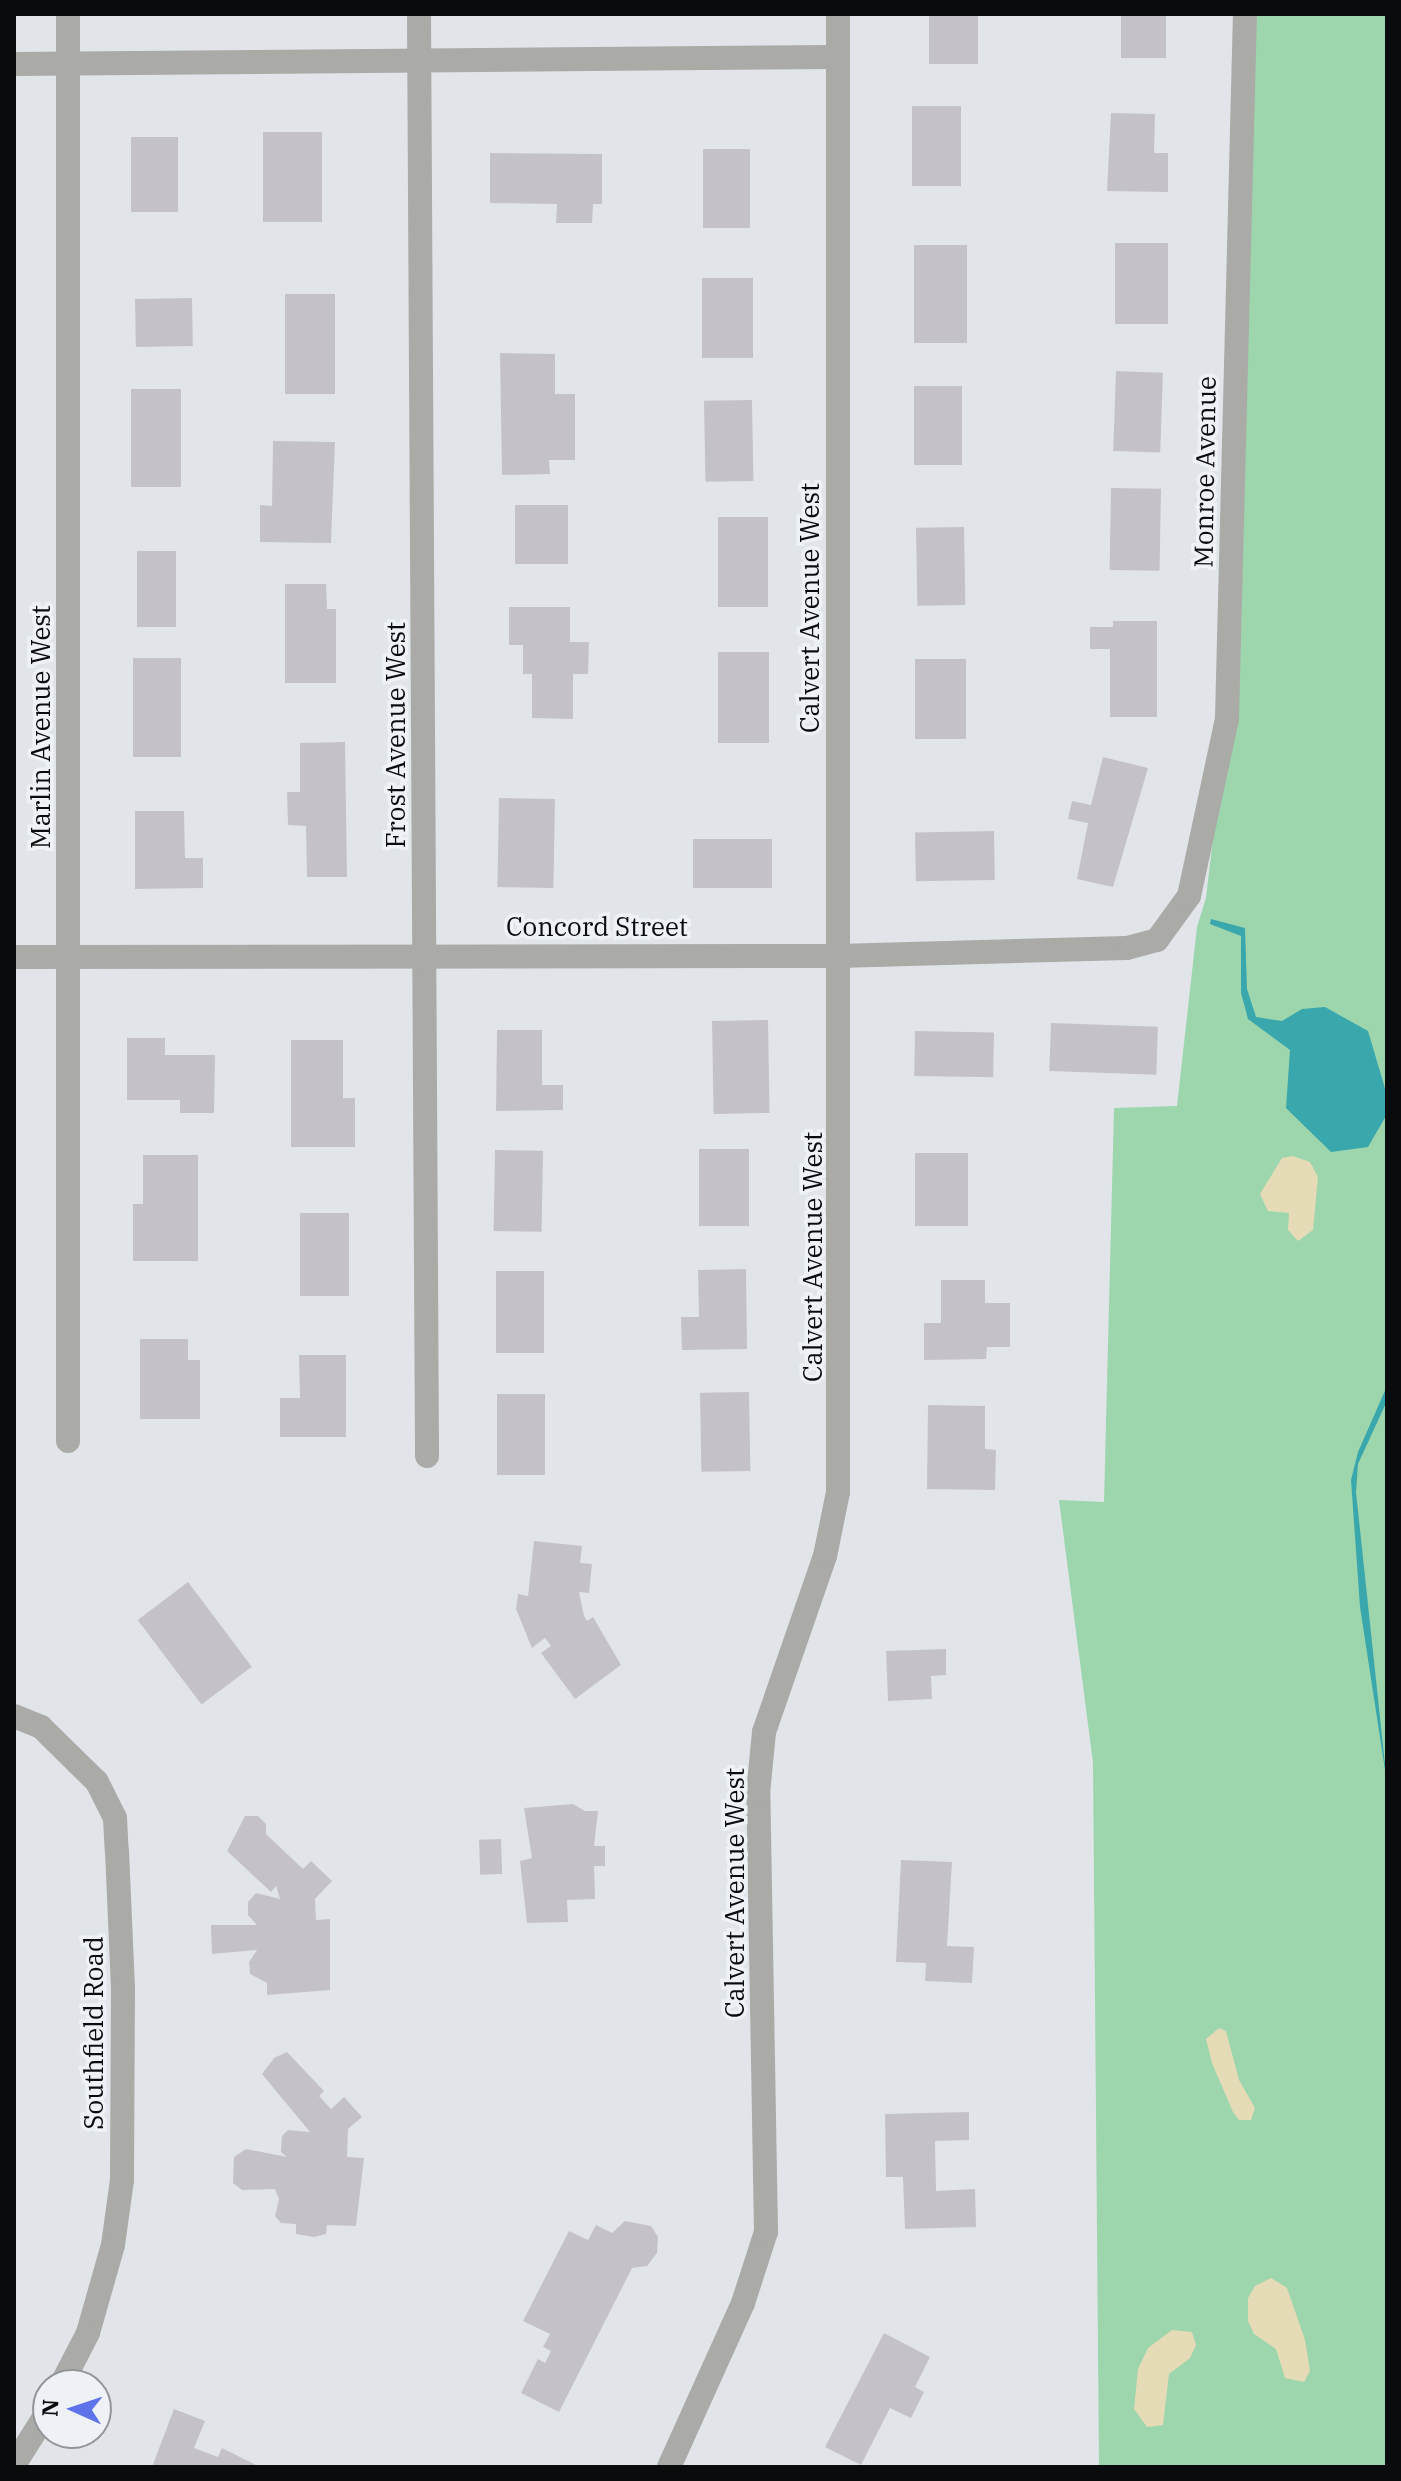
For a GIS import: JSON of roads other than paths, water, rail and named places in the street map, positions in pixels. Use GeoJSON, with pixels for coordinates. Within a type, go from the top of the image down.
{"type":"FeatureCollection","features":[{"type":"Feature","properties":{"kind":"street","name":"Marlin Avenue West"},"geometry":{"type":"LineString","coordinates":[[68,14],[68,1441]]}},
{"type":"Feature","properties":{"kind":"street","name":"Frost Avenue West"},"geometry":{"type":"LineString","coordinates":[[419,14],[427,1456]]}},
{"type":"Feature","properties":{"kind":"street","name":"Calvert Avenue West"},"geometry":{"type":"LineString","coordinates":[[669,2467],[743,2303],[766,2232],[758,1794],[764,1732],[825,1556],[838,1492],[838,14]]}},
{"type":"Feature","properties":{"kind":"street","name":"Monroe Avenue"},"geometry":{"type":"LineString","coordinates":[[1173,924],[1189,896],[1227,718],[1245,14]]}},
{"type":"Feature","properties":{"kind":"street"},"geometry":{"type":"LineString","coordinates":[[14,64],[838,57]]}},
{"type":"Feature","properties":{"kind":"street","name":"Concord Street"},"geometry":{"type":"LineString","coordinates":[[14,957],[425,954],[838,956],[1127,948],[1157,940],[1173,924]]}},
{"type":"Feature","properties":{"kind":"street","name":"Southfield Road"},"geometry":{"type":"LineString","coordinates":[[14,1716],[41,1727],[97,1782],[115,1818],[123,1987],[122,2180],[113,2245],[88,2333],[69,2369]]}},
{"type":"Feature","properties":{"kind":"street"},"geometry":{"type":"LineString","coordinates":[[14,2465],[32,2436]]}},
{"type":"Feature","properties":{"kind":"water"},"geometry":{"type":"Polygon","coordinates":[[[1211,919],[1245,928],[1247,989],[1256,1017],[1282,1021],[1302,1009],[1325,1007],[1368,1031],[1387,1095],[1386,1116],[1368,1147],[1331,1152],[1286,1108],[1290,1050],[1248,1019],[1241,993],[1241,936],[1210,924],[1211,919]]]}},
{"type":"Feature","properties":{"kind":"water"},"geometry":{"type":"Polygon","coordinates":[[[1387,1386],[1387,1401],[1358,1464],[1356,1492],[1387,1783],[1360,1607],[1351,1480],[1358,1452],[1387,1386]]]}}]}
